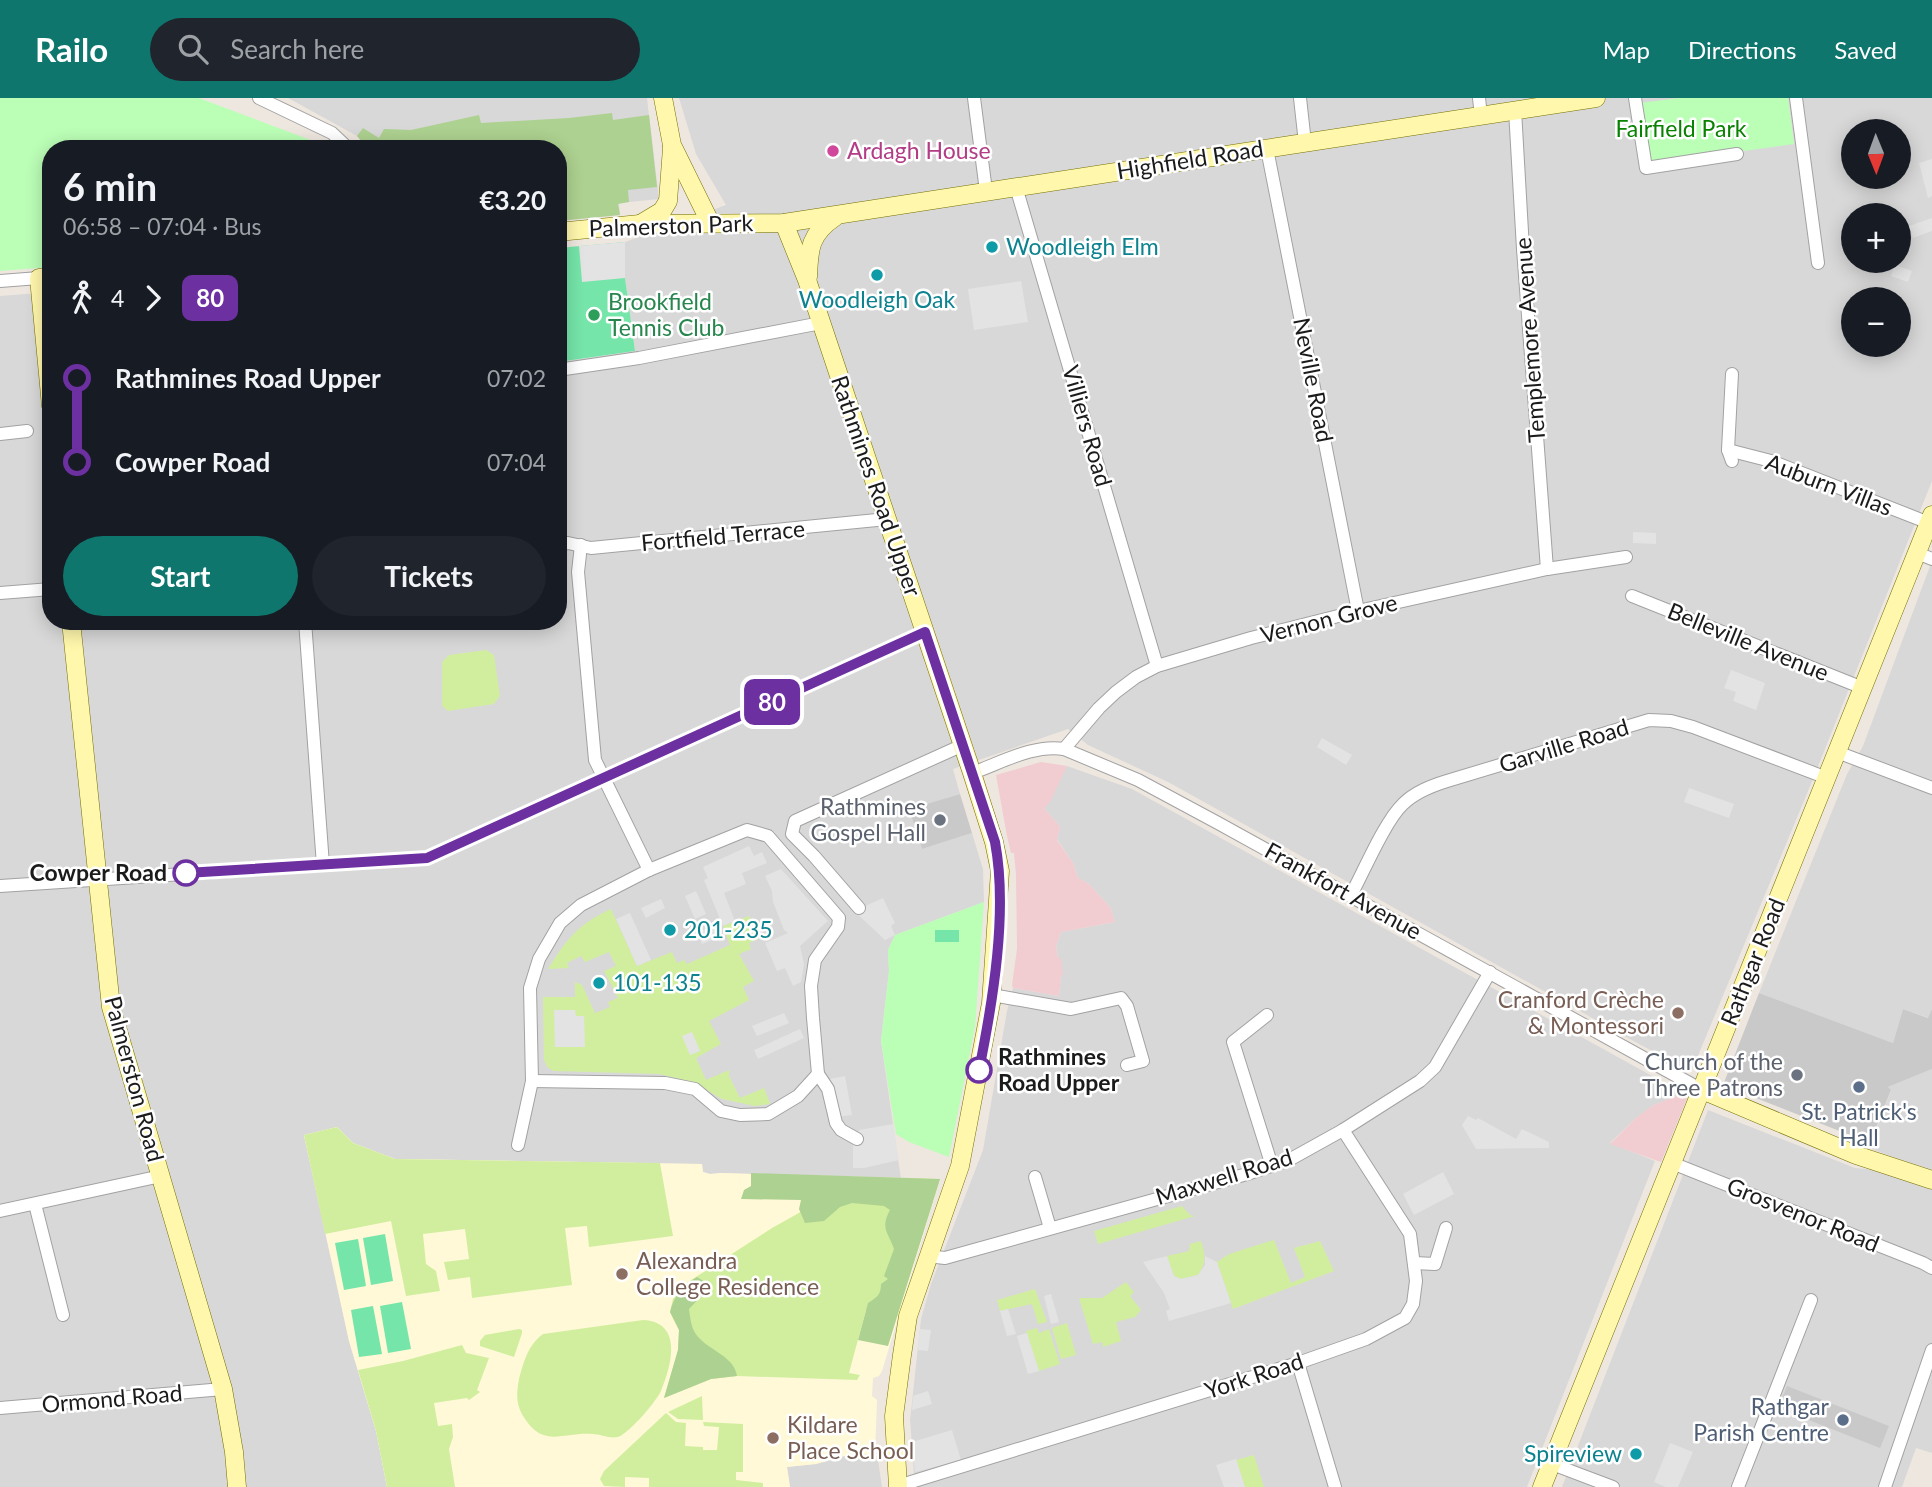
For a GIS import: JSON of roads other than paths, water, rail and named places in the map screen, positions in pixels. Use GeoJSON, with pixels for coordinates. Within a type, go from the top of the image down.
{"type":"FeatureCollection","features":[{"type":"Feature","properties":{"kind":"main road"},"geometry":{"type":"LineString","coordinates":[[640,224],[662,211],[668,201],[672,145],[663,98]]}},
{"type":"Feature","properties":{"kind":"main road","name":"Highfield Road"},"geometry":{"type":"LineString","coordinates":[[784,223],[1305,143],[1480,107],[1515,110],[1596,98]]}},
{"type":"Feature","properties":{"kind":"main road"},"geometry":{"type":"LineString","coordinates":[[672,145],[710,222]]}},
{"type":"Feature","properties":{"kind":"main road"},"geometry":{"type":"LineString","coordinates":[[807,280],[813,239],[817,230],[838,215]]}},
{"type":"Feature","properties":{"kind":"main road","name":"Palmerston Park"},"geometry":{"type":"LineString","coordinates":[[567,231],[640,224],[784,223]]}},
{"type":"Feature","properties":{"kind":"main road","name":"Rathmines Road Upper"},"geometry":{"type":"LineString","coordinates":[[784,223],[807,280],[925,632],[995,842],[1000,871],[992,995],[959,1168],[908,1316],[894,1416],[898,1486]]}},
{"type":"Feature","properties":{"kind":"main road","name":"Rathgar Road"},"geometry":{"type":"LineString","coordinates":[[1542,1487],[1863,688],[1924,556],[1930,519]]}},
{"type":"Feature","properties":{"kind":"main road","name":"Palmerston Road"},"geometry":{"type":"LineString","coordinates":[[72,630],[111,1007],[223,1389],[237,1487]]}},
{"type":"Feature","properties":{"kind":"main road"},"geometry":{"type":"LineString","coordinates":[[1702,1090],[1856,1155],[1932,1180]]}},
{"type":"Feature","properties":{"kind":"street"},"geometry":{"type":"LineString","coordinates":[[259,98],[332,134],[339,140]]}},
{"type":"Feature","properties":{"kind":"street"},"geometry":{"type":"LineString","coordinates":[[974,98],[986,191]]}},
{"type":"Feature","properties":{"kind":"street"},"geometry":{"type":"LineString","coordinates":[[1300,98],[1305,143]]}},
{"type":"Feature","properties":{"kind":"street"},"geometry":{"type":"LineString","coordinates":[[1635,98],[1646,169],[1737,154]]}},
{"type":"Feature","properties":{"kind":"street"},"geometry":{"type":"LineString","coordinates":[[1796,98],[1818,263]]}},
{"type":"Feature","properties":{"kind":"street","name":"Templemore Avenue"},"geometry":{"type":"LineString","coordinates":[[1515,110],[1547,569]]}},
{"type":"Feature","properties":{"kind":"street","name":"Neville Road"},"geometry":{"type":"LineString","coordinates":[[1267,149],[1358,611]]}},
{"type":"Feature","properties":{"kind":"street","name":"Villiers Road"},"geometry":{"type":"LineString","coordinates":[[1016,187],[1157,666]]}},
{"type":"Feature","properties":{"kind":"street"},"geometry":{"type":"LineString","coordinates":[[0,281],[42,278]]}},
{"type":"Feature","properties":{"kind":"street"},"geometry":{"type":"LineString","coordinates":[[567,369],[639,358],[821,323]]}},
{"type":"Feature","properties":{"kind":"street","name":"Auburn Villas"},"geometry":{"type":"LineString","coordinates":[[1732,374],[1730,455],[1771,461],[1930,519]]}},
{"type":"Feature","properties":{"kind":"street"},"geometry":{"type":"LineString","coordinates":[[0,434],[27,432]]}},
{"type":"Feature","properties":{"kind":"street","name":"Fortfield Terrace"},"geometry":{"type":"LineString","coordinates":[[567,544],[591,548],[887,519]]}},
{"type":"Feature","properties":{"kind":"street"},"geometry":{"type":"LineString","coordinates":[[581,545],[578,572],[595,760],[649,870]]}},
{"type":"Feature","properties":{"kind":"street","name":"Vernon Grove"},"geometry":{"type":"LineString","coordinates":[[1064,749],[1116,692],[1157,666],[1251,638],[1358,611],[1547,569],[1626,556]]}},
{"type":"Feature","properties":{"kind":"street"},"geometry":{"type":"LineString","coordinates":[[0,593],[42,590]]}},
{"type":"Feature","properties":{"kind":"street","name":"Belleville Avenue"},"geometry":{"type":"LineString","coordinates":[[1633,596],[1863,688]]}},
{"type":"Feature","properties":{"kind":"street"},"geometry":{"type":"LineString","coordinates":[[305,630],[323,865]]}},
{"type":"Feature","properties":{"kind":"street"},"geometry":{"type":"LineString","coordinates":[[0,886],[427,858],[925,632]]}},
{"type":"Feature","properties":{"kind":"street","name":"Garville Road"},"geometry":{"type":"LineString","coordinates":[[1351,895],[1402,805],[1420,792],[1447,781],[1649,720],[1671,721],[1693,727],[1827,778]]}},
{"type":"Feature","properties":{"kind":"street"},"geometry":{"type":"LineString","coordinates":[[859,908],[792,834],[794,821],[963,746]]}},
{"type":"Feature","properties":{"kind":"street","name":"Frankfort Avenue"},"geometry":{"type":"LineString","coordinates":[[972,774],[1035,750],[1052,747],[1064,749],[1138,780],[1702,1090]]}},
{"type":"Feature","properties":{"kind":"street"},"geometry":{"type":"LineString","coordinates":[[1837,752],[1932,788]]}},
{"type":"Feature","properties":{"kind":"street"},"geometry":{"type":"LineString","coordinates":[[517,1145],[532,1081],[530,988],[539,959],[560,923],[581,905],[649,870],[747,830],[768,836],[839,918],[833,937],[815,960],[811,986],[818,1074],[828,1089],[836,1123],[841,1130],[857,1139]]}},
{"type":"Feature","properties":{"kind":"street","name":"Maxwell Road"},"geometry":{"type":"LineString","coordinates":[[927,1256],[945,1258],[1289,1160],[1343,1130],[1420,1081],[1435,1067],[1490,972]]}},
{"type":"Feature","properties":{"kind":"street"},"geometry":{"type":"LineString","coordinates":[[992,995],[1071,1009],[1121,998],[1127,1006],[1143,1061],[1127,1065]]}},
{"type":"Feature","properties":{"kind":"street"},"geometry":{"type":"LineString","coordinates":[[1267,1015],[1233,1042],[1272,1166]]}},
{"type":"Feature","properties":{"kind":"street"},"geometry":{"type":"LineString","coordinates":[[532,1081],[665,1083],[695,1089],[721,1111],[740,1115],[768,1114],[798,1096],[818,1074]]}},
{"type":"Feature","properties":{"kind":"street","name":"York Road"},"geometry":{"type":"LineString","coordinates":[[898,1486],[1298,1363],[1366,1339],[1405,1318],[1413,1304],[1416,1281],[1410,1234],[1343,1130]]}},
{"type":"Feature","properties":{"kind":"street","name":"Grosvenor Road"},"geometry":{"type":"LineString","coordinates":[[1672,1163],[1932,1268]]}},
{"type":"Feature","properties":{"kind":"street"},"geometry":{"type":"LineString","coordinates":[[0,1211],[161,1176]]}},
{"type":"Feature","properties":{"kind":"street"},"geometry":{"type":"LineString","coordinates":[[1035,1177],[1051,1228]]}},
{"type":"Feature","properties":{"kind":"street"},"geometry":{"type":"LineString","coordinates":[[36,1204],[63,1315]]}},
{"type":"Feature","properties":{"kind":"street"},"geometry":{"type":"LineString","coordinates":[[1414,1263],[1435,1264],[1446,1228]]}},
{"type":"Feature","properties":{"kind":"street"},"geometry":{"type":"LineString","coordinates":[[1738,1487],[1811,1300]]}},
{"type":"Feature","properties":{"kind":"street"},"geometry":{"type":"LineString","coordinates":[[1885,1487],[1932,1350]]}},
{"type":"Feature","properties":{"kind":"street"},"geometry":{"type":"LineString","coordinates":[[1298,1363],[1335,1487]]}},
{"type":"Feature","properties":{"kind":"street","name":"Ormond Road"},"geometry":{"type":"LineString","coordinates":[[0,1408],[223,1389]]}},
{"type":"Feature","properties":{"kind":"street"},"geometry":{"type":"LineString","coordinates":[[1552,1464],[1613,1487]]}},
{"type":"Feature","properties":{"kind":"place","name":"Ardagh House"},"geometry":{"type":"Point","coordinates":[833,151]}},
{"type":"Feature","properties":{"kind":"place","name":"Woodleigh Elm"},"geometry":{"type":"Point","coordinates":[992,247]}},
{"type":"Feature","properties":{"kind":"place","name":"Woodleigh Oak"},"geometry":{"type":"Point","coordinates":[877,275]}},
{"type":"Feature","properties":{"kind":"place","name":"Brookfield Tennis Club"},"geometry":{"type":"Point","coordinates":[594,315]}},
{"type":"Feature","properties":{"kind":"place","name":"Rathmines Gospel Hall"},"geometry":{"type":"Point","coordinates":[940,820]}},
{"type":"Feature","properties":{"kind":"place","name":"Cowper Road"},"geometry":{"type":"Point","coordinates":[186,873]}},
{"type":"Feature","properties":{"kind":"place","name":"201-235"},"geometry":{"type":"Point","coordinates":[670,930]}},
{"type":"Feature","properties":{"kind":"place","name":"101-135"},"geometry":{"type":"Point","coordinates":[599,983]}},
{"type":"Feature","properties":{"kind":"place","name":"Cranford Crèche & Montessori"},"geometry":{"type":"Point","coordinates":[1678,1013]}},
{"type":"Feature","properties":{"kind":"place","name":"Rathmines Road Upper"},"geometry":{"type":"Point","coordinates":[979,1070]}},
{"type":"Feature","properties":{"kind":"place","name":"Church of the Three Patrons"},"geometry":{"type":"Point","coordinates":[1797,1075]}},
{"type":"Feature","properties":{"kind":"place","name":"St. Patrick's Hall"},"geometry":{"type":"Point","coordinates":[1859,1087]}},
{"type":"Feature","properties":{"kind":"place","name":"Alexandra College Residence"},"geometry":{"type":"Point","coordinates":[622,1274]}},
{"type":"Feature","properties":{"kind":"place","name":"Rathgar Parish Centre"},"geometry":{"type":"Point","coordinates":[1843,1420]}},
{"type":"Feature","properties":{"kind":"place","name":"Kildare Place School"},"geometry":{"type":"Point","coordinates":[773,1438]}},
{"type":"Feature","properties":{"kind":"place","name":"Spireview"},"geometry":{"type":"Point","coordinates":[1636,1454]}},
{"type":"Feature","properties":{"kind":"park label","name":"Fairfield Park"},"geometry":{"type":"Point","coordinates":[1681,129]}}]}
